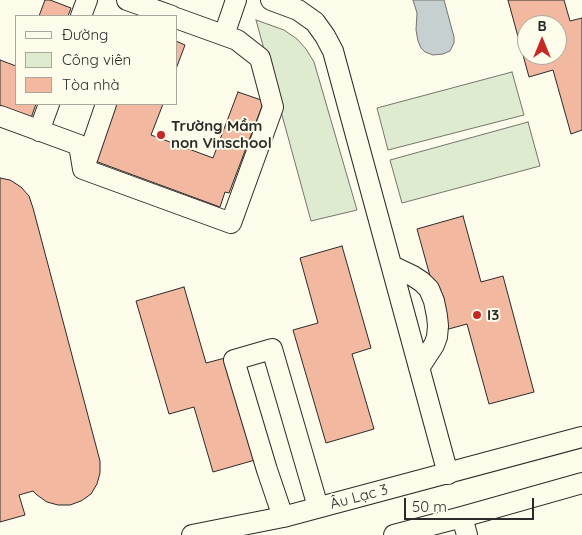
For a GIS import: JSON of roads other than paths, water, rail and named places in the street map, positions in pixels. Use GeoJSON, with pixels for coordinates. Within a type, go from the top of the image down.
{"type":"FeatureCollection","features":[{"type":"Feature","properties":{"kind":"street"},"geometry":{"type":"LineString","coordinates":[[81,15],[87,0]]}},
{"type":"Feature","properties":{"kind":"street"},"geometry":{"type":"LineString","coordinates":[[224,35],[236,0]]}},
{"type":"Feature","properties":{"kind":"street"},"geometry":{"type":"LineString","coordinates":[[271,0],[298,10],[315,22],[333,51],[448,474]]}},
{"type":"Feature","properties":{"kind":"street"},"geometry":{"type":"LineString","coordinates":[[135,7],[168,15]]}},
{"type":"Feature","properties":{"kind":"street"},"geometry":{"type":"LineString","coordinates":[[83,169],[231,223],[272,107],[260,58],[237,40],[178,19]]}},
{"type":"Feature","properties":{"kind":"street"},"geometry":{"type":"LineString","coordinates":[[39,131],[49,105]]}},
{"type":"Feature","properties":{"kind":"street"},"geometry":{"type":"LineString","coordinates":[[83,169],[106,105]]}},
{"type":"Feature","properties":{"kind":"street"},"geometry":{"type":"LineString","coordinates":[[0,116],[79,145],[83,169]]}},
{"type":"Feature","properties":{"kind":"street"},"geometry":{"type":"LineString","coordinates":[[392,266],[422,282],[429,289],[434,301],[438,326],[437,336],[434,345],[419,368]]}},
{"type":"Feature","properties":{"kind":"street"},"geometry":{"type":"LineString","coordinates":[[282,517],[234,360],[272,350],[318,508]]}},
{"type":"Feature","properties":{"kind":"street","name":"Âu Lạc 3"},"geometry":{"type":"LineString","coordinates":[[192,535],[318,508],[582,437]]}},
{"type":"Feature","properties":{"kind":"street"},"geometry":{"type":"LineString","coordinates":[[394,535],[464,526],[582,483]]}},
{"type":"Feature","properties":{"kind":"place","name":"Trường Mầm non Vinschool"},"geometry":{"type":"Point","coordinates":[161,135]}},
{"type":"Feature","properties":{"kind":"place","name":"I3"},"geometry":{"type":"Point","coordinates":[477,315]}}]}
